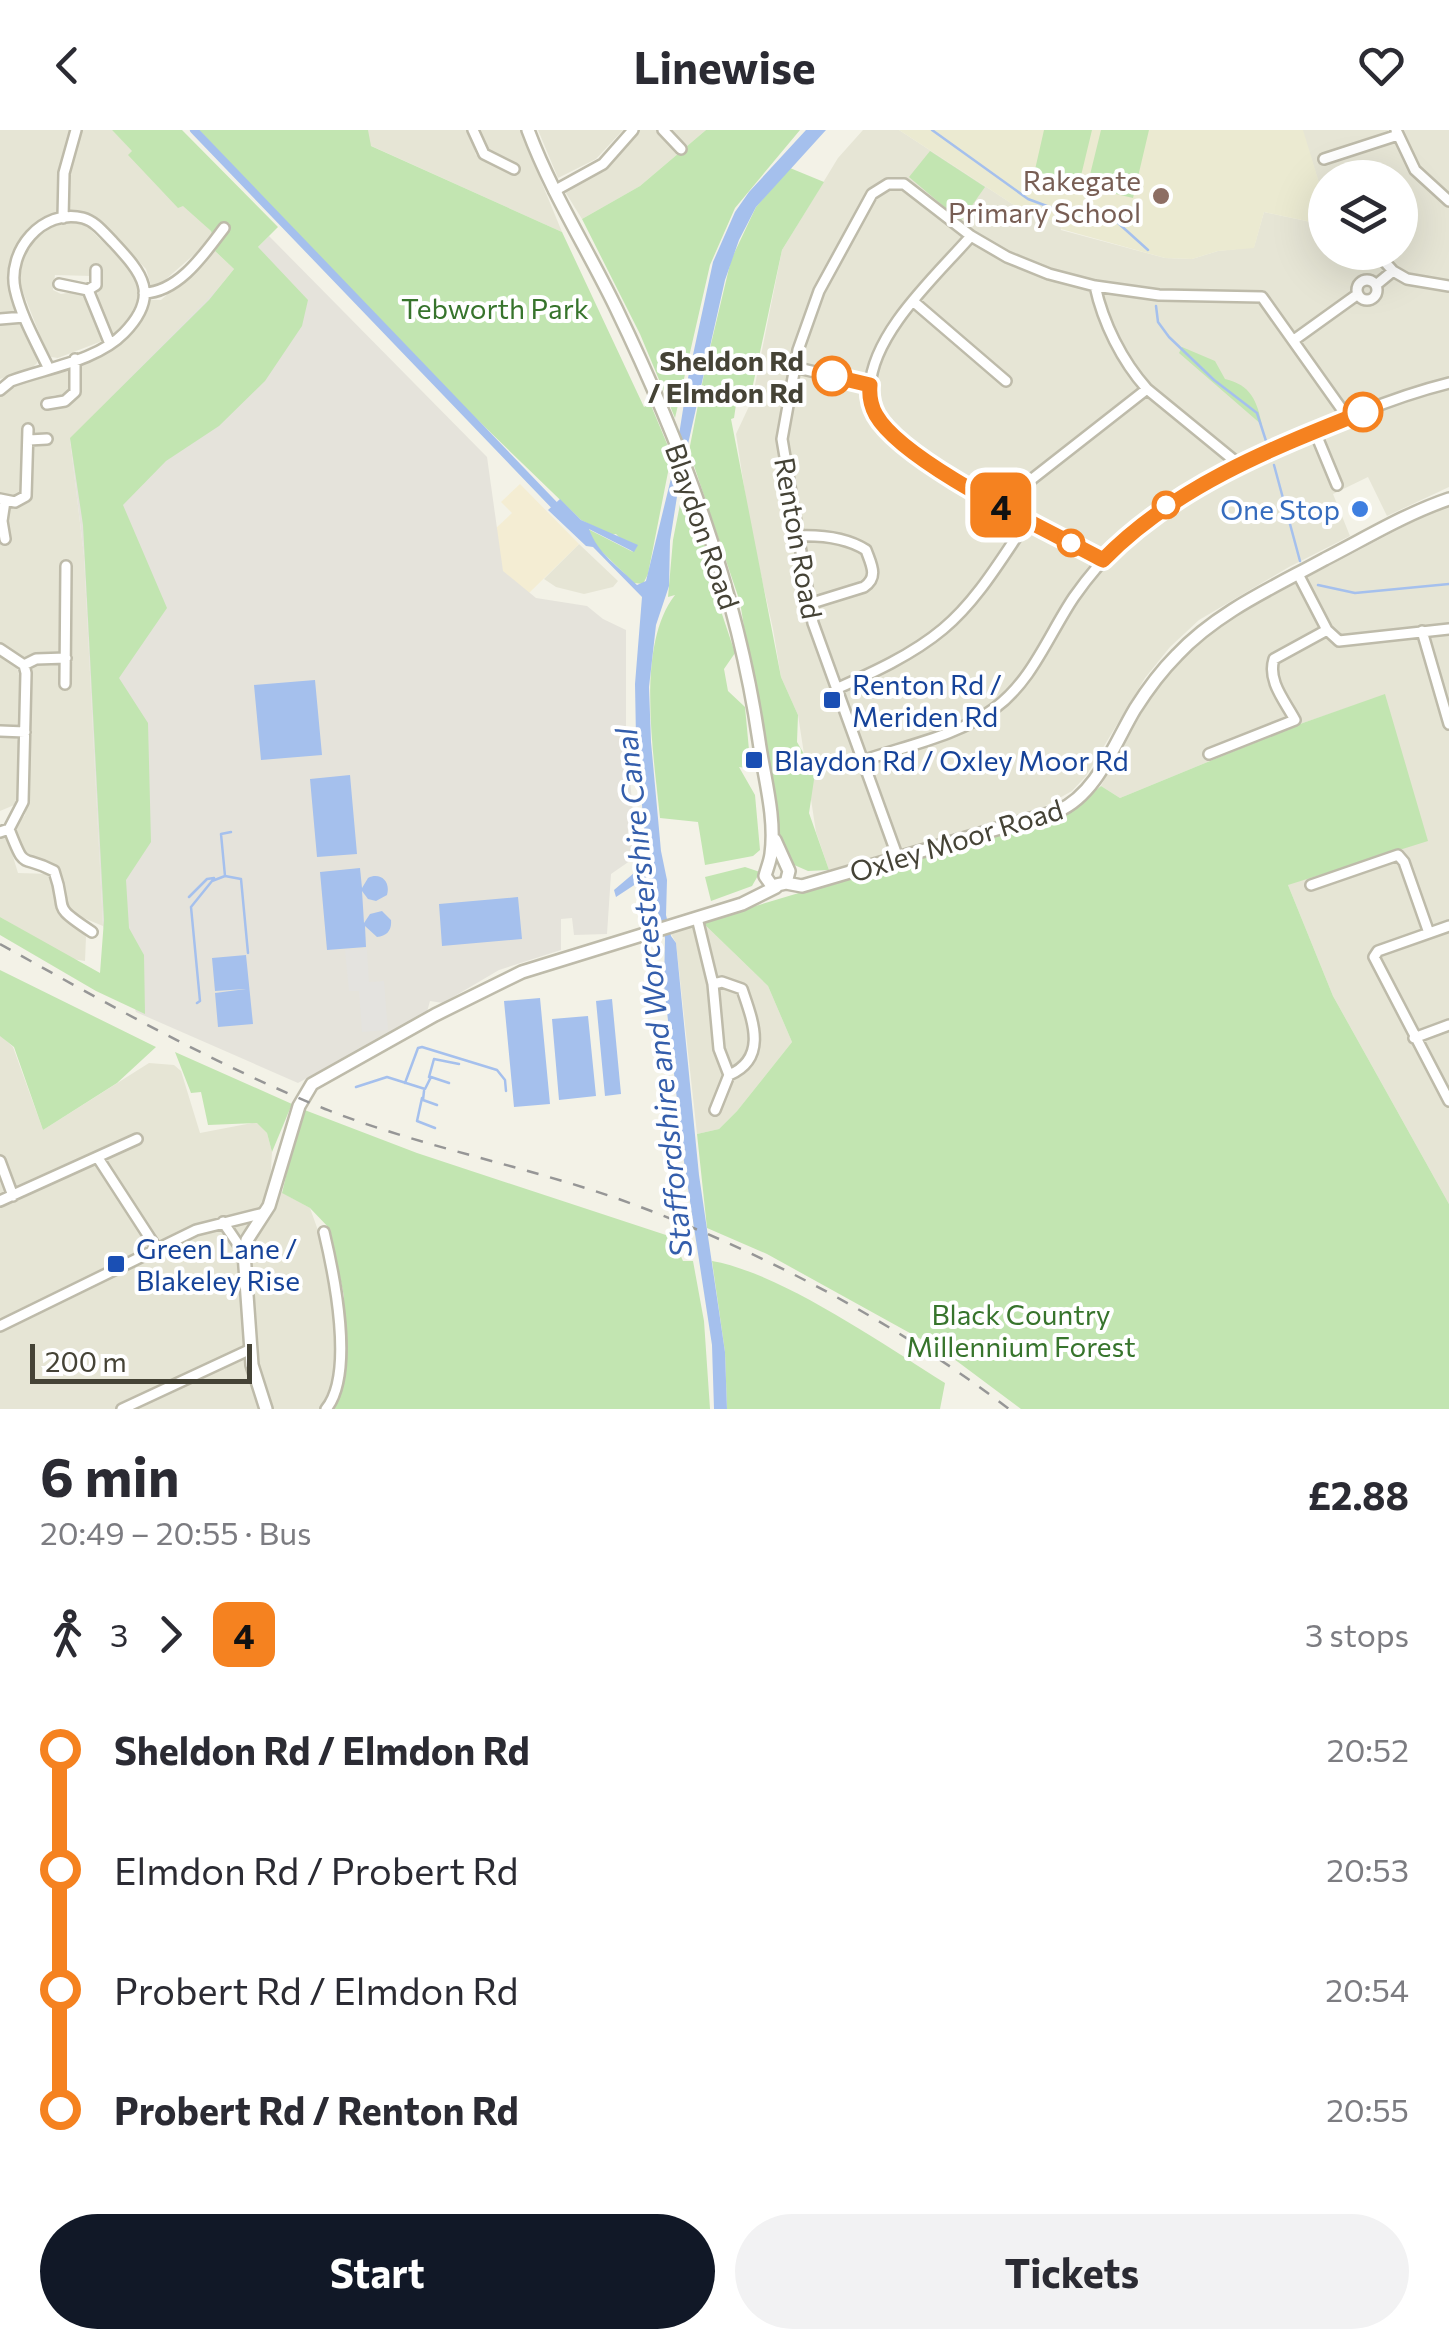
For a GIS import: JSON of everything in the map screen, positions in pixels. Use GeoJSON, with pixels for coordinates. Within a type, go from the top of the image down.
{"type":"FeatureCollection","features":[{"type":"Feature","properties":{"kind":"street"},"geometry":{"type":"LineString","coordinates":[[64,218],[64,173],[76,130]]}},
{"type":"Feature","properties":{"kind":"street"},"geometry":{"type":"LineString","coordinates":[[473,130],[484,154],[514,169]]}},
{"type":"Feature","properties":{"kind":"street","name":"Blaydon Road"},"geometry":{"type":"LineString","coordinates":[[528,130],[554,191],[601,277],[694,492],[743,653],[772,831],[784,877]]}},
{"type":"Feature","properties":{"kind":"street"},"geometry":{"type":"LineString","coordinates":[[554,191],[603,164],[633,130]]}},
{"type":"Feature","properties":{"kind":"street"},"geometry":{"type":"LineString","coordinates":[[662,130],[681,149]]}},
{"type":"Feature","properties":{"kind":"street"},"geometry":{"type":"LineString","coordinates":[[1324,159],[1397,133],[1415,170],[1449,201]]}},
{"type":"Feature","properties":{"kind":"street","name":"Renton Road"},"geometry":{"type":"LineString","coordinates":[[898,858],[809,604],[782,439],[794,367],[820,291],[863,206],[879,187],[896,183],[912,188],[971,236],[1026,266],[1095,286],[1187,297],[1258,296],[1266,300],[1348,418]]}},
{"type":"Feature","properties":{"kind":"street"},"geometry":{"type":"LineString","coordinates":[[0,390],[11,381],[110,344],[134,318],[144,293],[140,270],[100,228],[80,217],[47,222],[27,239],[14,272],[24,316],[48,367]]}},
{"type":"Feature","properties":{"kind":"street"},"geometry":{"type":"LineString","coordinates":[[144,293],[170,287],[224,228]]}},
{"type":"Feature","properties":{"kind":"street"},"geometry":{"type":"LineString","coordinates":[[971,236],[888,337],[870,385],[874,412],[888,430],[944,472],[1103,560]]}},
{"type":"Feature","properties":{"kind":"street"},"geometry":{"type":"LineString","coordinates":[[60,284],[88,290],[96,285],[96,270]]}},
{"type":"Feature","properties":{"kind":"street"},"geometry":{"type":"LineString","coordinates":[[0,273],[14,272]]}},
{"type":"Feature","properties":{"kind":"street"},"geometry":{"type":"LineString","coordinates":[[1294,340],[1358,294],[1362,299],[1372,299],[1376,284],[1394,272],[1407,279],[1449,286]]}},
{"type":"Feature","properties":{"kind":"street"},"geometry":{"type":"LineString","coordinates":[[1095,286],[1126,363],[1148,389],[1240,466]]}},
{"type":"Feature","properties":{"kind":"street"},"geometry":{"type":"LineString","coordinates":[[88,290],[110,344]]}},
{"type":"Feature","properties":{"kind":"street"},"geometry":{"type":"LineString","coordinates":[[914,302],[1006,381]]}},
{"type":"Feature","properties":{"kind":"street"},"geometry":{"type":"LineString","coordinates":[[0,319],[24,316]]}},
{"type":"Feature","properties":{"kind":"street"},"geometry":{"type":"LineString","coordinates":[[51,402],[65,401],[75,392],[75,359]]}},
{"type":"Feature","properties":{"kind":"street"},"geometry":{"type":"LineString","coordinates":[[794,367],[870,385]]}},
{"type":"Feature","properties":{"kind":"street"},"geometry":{"type":"LineString","coordinates":[[862,762],[967,724],[998,707],[1023,680],[1073,599],[1103,560],[1170,502],[1315,432],[1398,398],[1449,383]]}},
{"type":"Feature","properties":{"kind":"street"},"geometry":{"type":"LineString","coordinates":[[1004,507],[1013,494],[1148,389]]}},
{"type":"Feature","properties":{"kind":"street"},"geometry":{"type":"LineString","coordinates":[[1315,432],[1338,484]]}},
{"type":"Feature","properties":{"kind":"street"},"geometry":{"type":"LineString","coordinates":[[5,539],[2,500],[16,502],[26,496],[29,435],[47,440]]}},
{"type":"Feature","properties":{"kind":"street","name":"Oxley Moor Road"},"geometry":{"type":"LineString","coordinates":[[264,1213],[273,1196],[299,1106],[306,1091],[320,1079],[481,990],[522,972],[742,904],[784,877],[802,886],[822,881],[1074,803],[1088,788],[1137,705],[1175,656],[1212,624],[1404,517],[1449,500]]}},
{"type":"Feature","properties":{"kind":"street"},"geometry":{"type":"LineString","coordinates":[[836,689],[900,658],[944,629],[965,607],[1028,520]]}},
{"type":"Feature","properties":{"kind":"street"},"geometry":{"type":"LineString","coordinates":[[797,536],[820,536],[857,544],[866,550],[874,572],[864,587],[809,604]]}},
{"type":"Feature","properties":{"kind":"street"},"geometry":{"type":"LineString","coordinates":[[64,684],[66,566]]}},
{"type":"Feature","properties":{"kind":"street"},"geometry":{"type":"LineString","coordinates":[[1298,574],[1328,630],[1340,641],[1449,629]]}},
{"type":"Feature","properties":{"kind":"street"},"geometry":{"type":"LineString","coordinates":[[1210,754],[1295,720],[1272,678],[1274,659],[1328,630]]}},
{"type":"Feature","properties":{"kind":"street"},"geometry":{"type":"LineString","coordinates":[[1422,631],[1449,724]]}},
{"type":"Feature","properties":{"kind":"street"},"geometry":{"type":"LineString","coordinates":[[0,648],[24,665]]}},
{"type":"Feature","properties":{"kind":"street"},"geometry":{"type":"LineString","coordinates":[[24,665],[36,659],[66,658]]}},
{"type":"Feature","properties":{"kind":"street"},"geometry":{"type":"LineString","coordinates":[[24,665],[24,802],[4,830],[27,863],[54,871],[64,913],[92,932]]}},
{"type":"Feature","properties":{"kind":"street"},"geometry":{"type":"LineString","coordinates":[[0,731],[25,732]]}},
{"type":"Feature","properties":{"kind":"street","name":"Blaydon Road"},"geometry":{"type":"LineString","coordinates":[[767,870],[772,831]]}},
{"type":"Feature","properties":{"kind":"street"},"geometry":{"type":"LineString","coordinates":[[1312,885],[1402,856],[1429,933]]}},
{"type":"Feature","properties":{"kind":"street"},"geometry":{"type":"LineString","coordinates":[[742,904],[767,870],[779,862],[784,877],[769,883],[767,870]]}},
{"type":"Feature","properties":{"kind":"street"},"geometry":{"type":"LineString","coordinates":[[697,918],[713,984],[719,1049],[729,1075]]}},
{"type":"Feature","properties":{"kind":"street"},"geometry":{"type":"LineString","coordinates":[[1449,926],[1378,951],[1374,961],[1449,1101]]}},
{"type":"Feature","properties":{"kind":"street"},"geometry":{"type":"LineString","coordinates":[[713,984],[722,982],[742,988],[757,1032],[754,1048],[737,1072],[729,1075],[717,1096],[715,1110]]}},
{"type":"Feature","properties":{"kind":"street"},"geometry":{"type":"LineString","coordinates":[[1414,1038],[1449,1025]]}},
{"type":"Feature","properties":{"kind":"street"},"geometry":{"type":"LineString","coordinates":[[0,1201],[137,1139]]}},
{"type":"Feature","properties":{"kind":"street"},"geometry":{"type":"LineString","coordinates":[[98,1158],[157,1248]]}},
{"type":"Feature","properties":{"kind":"street"},"geometry":{"type":"LineString","coordinates":[[0,1161],[13,1196]]}},
{"type":"Feature","properties":{"kind":"street"},"geometry":{"type":"LineString","coordinates":[[0,1326],[196,1230],[264,1213]]}},
{"type":"Feature","properties":{"kind":"street"},"geometry":{"type":"LineString","coordinates":[[264,1213],[246,1240],[244,1253],[254,1376],[266,1409]]}},
{"type":"Feature","properties":{"kind":"street"},"geometry":{"type":"LineString","coordinates":[[223,1222],[244,1253]]}},
{"type":"Feature","properties":{"kind":"street"},"geometry":{"type":"LineString","coordinates":[[324,1232],[335,1276],[339,1325],[338,1390],[326,1409]]}},
{"type":"Feature","properties":{"kind":"street"},"geometry":{"type":"LineString","coordinates":[[122,1409],[146,1404],[251,1349]]}},
{"type":"Feature","properties":{"kind":"shaded area"},"geometry":{"type":"Polygon","coordinates":[[[0,130],[112,130],[211,231],[213,238],[157,287],[151,285],[146,269],[90,215],[74,210],[37,223],[11,256],[9,276],[37,363],[0,379],[0,130]]]}},
{"type":"Feature","properties":{"kind":"shaded area"},"geometry":{"type":"Polygon","coordinates":[[[368,130],[468,130],[476,155],[515,173],[516,165],[486,150],[477,130],[520,130],[562,232],[367,144],[368,130]]]}},
{"type":"Feature","properties":{"kind":"shaded area"},"geometry":{"type":"Polygon","coordinates":[[[538,130],[623,130],[596,159],[558,178],[538,130]]]}},
{"type":"Feature","properties":{"kind":"shaded area"},"geometry":{"type":"Polygon","coordinates":[[[637,130],[706,130],[640,186],[582,219],[564,190],[604,168],[637,130]]]}},
{"type":"Feature","properties":{"kind":"shaded area"},"geometry":{"type":"Polygon","coordinates":[[[863,130],[899,130],[1017,207],[1062,224],[1061,230],[1165,258],[1192,259],[1254,247],[1264,212],[1308,221],[1308,270],[1418,270],[1418,160],[1312,160],[1302,130],[1449,130],[1449,487],[1387,516],[1368,477],[1333,494],[1350,536],[1199,620],[1145,678],[1086,776],[1072,791],[1036,811],[829,870],[816,832],[798,715],[781,677],[736,434],[752,400],[782,250],[838,158],[863,130]]]}},
{"type":"Feature","properties":{"kind":"shaded area","name":"Rakegate Primary School"},"geometry":{"type":"Polygon","coordinates":[[[899,130],[1303,130],[1312,160],[1308,160],[1308,221],[1264,212],[1254,248],[1218,251],[1192,259],[1165,258],[1061,229],[1062,224],[1017,207],[899,130]]]}},
{"type":"Feature","properties":{"kind":"shaded area"},"geometry":{"type":"Polygon","coordinates":[[[74,222],[87,226],[131,270],[138,285],[138,299],[123,330],[113,337],[96,308],[100,268],[90,266],[92,276],[55,275],[53,290],[61,294],[83,293],[102,341],[58,358],[51,357],[21,287],[21,260],[33,239],[55,226],[74,222]]]}},
{"type":"Feature","properties":{"kind":"shaded area"},"geometry":{"type":"Polygon","coordinates":[[[269,236],[487,457],[503,571],[536,598],[587,606],[626,630],[626,736],[637,856],[611,874],[607,934],[574,935],[572,918],[561,919],[561,950],[499,970],[443,1003],[430,1001],[427,1012],[298,1083],[136,1012],[103,926],[84,556],[70,439],[269,236]]]}},
{"type":"Feature","properties":{"kind":"shaded area"},"geometry":{"type":"Polygon","coordinates":[[[215,251],[234,269],[209,300],[70,439],[84,556],[103,926],[69,912],[57,869],[23,854],[15,836],[14,829],[25,815],[28,799],[31,668],[37,662],[59,663],[60,654],[36,654],[24,660],[0,642],[0,397],[18,383],[70,368],[71,392],[58,399],[51,396],[46,407],[69,402],[79,395],[79,363],[111,349],[137,325],[148,300],[161,300],[215,251]]]}},
{"type":"Feature","properties":{"kind":"shaded area"},"geometry":{"type":"Polygon","coordinates":[[[520,484],[579,544],[529,593],[502,571],[495,529],[512,513],[501,502],[520,484]]]}},
{"type":"Feature","properties":{"kind":"shaded area"},"geometry":{"type":"Polygon","coordinates":[[[1449,506],[1449,1204],[1333,996],[1288,885],[1385,695],[1300,724],[1120,798],[1101,786],[1141,708],[1178,663],[1211,632],[1449,506]]]}},
{"type":"Feature","properties":{"kind":"shaded area"},"geometry":{"type":"Polygon","coordinates":[[[579,544],[618,581],[613,587],[584,594],[556,587],[544,579],[579,544]]]}},
{"type":"Feature","properties":{"kind":"shaded area"},"geometry":{"type":"Polygon","coordinates":[[[0,654],[17,668],[19,675],[17,727],[0,727],[0,654]]]}},
{"type":"Feature","properties":{"kind":"shaded area"},"geometry":{"type":"Polygon","coordinates":[[[0,736],[11,736],[19,743],[19,803],[0,811],[0,736]]]}},
{"type":"Feature","properties":{"kind":"shaded area"},"geometry":{"type":"Polygon","coordinates":[[[7,837],[18,873],[51,874],[63,918],[83,930],[86,937],[85,961],[72,959],[0,917],[0,838],[7,837]]]}},
{"type":"Feature","properties":{"kind":"shaded area"},"geometry":{"type":"Polygon","coordinates":[[[702,922],[768,986],[792,1042],[719,1129],[697,1134],[676,943],[670,932],[702,922]]]}},
{"type":"Feature","properties":{"kind":"shaded area"},"geometry":{"type":"Polygon","coordinates":[[[367,949],[369,982],[384,981],[388,1030],[362,1032],[359,991],[349,991],[345,950],[367,949]]]}},
{"type":"Feature","properties":{"kind":"shaded area"},"geometry":{"type":"Polygon","coordinates":[[[0,1035],[13,1047],[43,1130],[149,1063],[174,1065],[181,1071],[200,1133],[257,1122],[267,1133],[272,1152],[270,1186],[310,1208],[325,1250],[336,1311],[334,1381],[324,1400],[325,1409],[0,1409],[0,1035]]]}},
{"type":"Feature","properties":{"kind":"green space"},"geometry":{"type":"Polygon","coordinates":[[[112,130],[182,130],[278,227],[258,247],[308,300],[302,326],[265,381],[219,426],[166,461],[123,505],[167,608],[119,678],[148,723],[151,842],[126,880],[129,928],[144,955],[145,1014],[96,991],[0,935],[0,917],[100,973],[104,920],[83,525],[70,438],[209,300],[234,269],[215,251],[230,228],[229,223],[220,224],[213,238],[211,231],[183,206],[178,208],[128,155],[132,151],[112,130]]]}},
{"type":"Feature","properties":{"kind":"green space","name":"Tebworth Park"},"geometry":{"type":"Polygon","coordinates":[[[199,130],[368,130],[371,146],[562,232],[644,407],[650,403],[670,451],[666,453],[670,462],[643,584],[634,583],[595,545],[588,529],[633,552],[616,534],[610,535],[581,520],[429,373],[199,130]]]}},
{"type":"Feature","properties":{"kind":"green space"},"geometry":{"type":"Polygon","coordinates":[[[706,130],[800,130],[735,208],[710,265],[675,418],[640,334],[582,219],[640,186],[706,130]]]}},
{"type":"Feature","properties":{"kind":"green space"},"geometry":{"type":"Polygon","coordinates":[[[1044,130],[1092,130],[1079,184],[1034,174],[1044,130]]]}},
{"type":"Feature","properties":{"kind":"green space"},"geometry":{"type":"Polygon","coordinates":[[[1101,130],[1149,130],[1133,198],[1087,187],[1101,130]]]}},
{"type":"Feature","properties":{"kind":"green space"},"geometry":{"type":"Polygon","coordinates":[[[930,151],[985,187],[961,221],[909,177],[930,151]]]}},
{"type":"Feature","properties":{"kind":"green space"},"geometry":{"type":"Polygon","coordinates":[[[790,168],[824,182],[782,250],[751,394],[738,391],[731,419],[781,677],[798,715],[797,742],[815,773],[809,813],[829,870],[808,871],[792,864],[776,825],[740,602],[689,451],[731,260],[756,207],[790,168]]]}},
{"type":"Feature","properties":{"kind":"green space"},"geometry":{"type":"Polygon","coordinates":[[[1182,347],[1215,361],[1225,379],[1247,390],[1255,401],[1262,425],[1179,353],[1182,347]]]}},
{"type":"Feature","properties":{"kind":"green space"},"geometry":{"type":"Polygon","coordinates":[[[684,484],[706,546],[703,557],[735,653],[724,669],[728,691],[745,707],[749,750],[745,768],[739,767],[755,795],[760,850],[753,856],[705,865],[698,822],[660,818],[650,702],[655,643],[675,595],[668,597],[673,540],[684,484]]]}},
{"type":"Feature","properties":{"kind":"green space","name":"Black Country Millennium Forest"},"geometry":{"type":"Polygon","coordinates":[[[1385,694],[1428,841],[1288,885],[1333,996],[1449,1204],[1449,1409],[1021,1409],[946,1353],[767,1254],[707,1228],[697,1134],[719,1129],[792,1042],[768,986],[702,922],[1070,812],[1101,786],[1120,798],[1300,724],[1385,694]]]}},
{"type":"Feature","properties":{"kind":"green space"},"geometry":{"type":"Polygon","coordinates":[[[745,867],[760,872],[752,886],[711,901],[705,877],[745,867]]]}},
{"type":"Feature","properties":{"kind":"green space"},"geometry":{"type":"Polygon","coordinates":[[[0,970],[156,1047],[117,1083],[43,1130],[14,1047],[0,1036],[0,970]]]}},
{"type":"Feature","properties":{"kind":"green space"},"geometry":{"type":"Polygon","coordinates":[[[175,1052],[292,1104],[272,1152],[267,1133],[257,1123],[208,1125],[201,1092],[191,1093],[175,1052]]]}},
{"type":"Feature","properties":{"kind":"green space"},"geometry":{"type":"Polygon","coordinates":[[[302,1109],[417,1153],[672,1237],[683,1261],[693,1261],[704,1321],[710,1409],[333,1409],[344,1383],[344,1296],[330,1229],[310,1208],[282,1193],[302,1109]]]}},
{"type":"Feature","properties":{"kind":"green space"},"geometry":{"type":"Polygon","coordinates":[[[712,1261],[739,1268],[800,1295],[945,1383],[940,1409],[727,1409],[725,1352],[712,1261]]]}},
{"type":"Feature","properties":{"kind":"water"},"geometry":{"type":"Polygon","coordinates":[[[806,130],[826,130],[756,207],[725,280],[679,484],[670,541],[669,586],[656,625],[649,687],[661,851],[667,880],[666,915],[676,943],[699,1175],[725,1352],[727,1409],[714,1409],[712,1345],[684,1162],[664,985],[665,938],[648,876],[616,897],[614,890],[647,862],[636,738],[635,684],[642,597],[593,547],[586,546],[548,510],[560,499],[581,520],[638,545],[634,552],[589,529],[603,553],[637,585],[646,581],[674,466],[713,262],[735,212],[749,192],[806,130]]]}},
{"type":"Feature","properties":{"kind":"water"},"geometry":{"type":"Polygon","coordinates":[[[315,680],[322,755],[261,760],[254,685],[315,680]]]}},
{"type":"Feature","properties":{"kind":"water"},"geometry":{"type":"Polygon","coordinates":[[[350,775],[357,854],[317,857],[310,779],[350,775]]]}},
{"type":"Feature","properties":{"kind":"water"},"geometry":{"type":"Polygon","coordinates":[[[360,868],[362,888],[368,878],[377,876],[386,882],[388,890],[387,895],[376,901],[368,899],[362,891],[364,923],[370,914],[382,911],[391,920],[390,930],[377,937],[365,926],[366,947],[327,950],[320,872],[360,868]]]}},
{"type":"Feature","properties":{"kind":"water"},"geometry":{"type":"Polygon","coordinates":[[[518,897],[522,939],[442,946],[439,904],[518,897]]]}},
{"type":"Feature","properties":{"kind":"water"},"geometry":{"type":"Polygon","coordinates":[[[246,955],[253,1024],[218,1027],[215,993],[246,989],[215,991],[212,958],[246,955]]]}},
{"type":"Feature","properties":{"kind":"water"},"geometry":{"type":"Polygon","coordinates":[[[540,998],[550,1104],[514,1107],[504,1001],[540,998]]]}},
{"type":"Feature","properties":{"kind":"water"},"geometry":{"type":"Polygon","coordinates":[[[612,999],[621,1094],[605,1096],[596,1001],[612,999]]]}},
{"type":"Feature","properties":{"kind":"water"},"geometry":{"type":"Polygon","coordinates":[[[588,1016],[596,1096],[559,1100],[552,1019],[588,1016]]]}},
{"type":"Feature","properties":{"kind":"waterway"},"geometry":{"type":"LineString","coordinates":[[194,130],[558,509]]}},
{"type":"Feature","properties":{"kind":"waterway"},"geometry":{"type":"LineString","coordinates":[[932,130],[1028,199],[1087,221],[1117,222],[1148,250]]}},
{"type":"Feature","properties":{"kind":"waterway"},"geometry":{"type":"LineString","coordinates":[[1156,306],[1158,322],[1169,337],[1214,380],[1257,413],[1267,444]]}},
{"type":"Feature","properties":{"kind":"waterway"},"geometry":{"type":"LineString","coordinates":[[1274,465],[1300,561]]}},
{"type":"Feature","properties":{"kind":"waterway"},"geometry":{"type":"LineString","coordinates":[[1318,585],[1355,593],[1449,584]]}},
{"type":"Feature","properties":{"kind":"waterway"},"geometry":{"type":"LineString","coordinates":[[231,832],[221,834],[225,876],[241,879],[248,953]]}},
{"type":"Feature","properties":{"kind":"waterway"},"geometry":{"type":"LineString","coordinates":[[197,1003],[200,1001],[191,907],[212,881],[225,876]]}},
{"type":"Feature","properties":{"kind":"waterway"},"geometry":{"type":"LineString","coordinates":[[189,897],[207,879],[214,878]]}},
{"type":"Feature","properties":{"kind":"waterway"},"geometry":{"type":"LineString","coordinates":[[405,1083],[418,1048],[422,1047],[497,1070],[505,1080],[506,1091]]}},
{"type":"Feature","properties":{"kind":"waterway"},"geometry":{"type":"LineString","coordinates":[[429,1077],[434,1059],[459,1064]]}},
{"type":"Feature","properties":{"kind":"waterway"},"geometry":{"type":"LineString","coordinates":[[356,1087],[387,1077],[425,1089],[431,1077],[449,1083]]}},
{"type":"Feature","properties":{"kind":"waterway"},"geometry":{"type":"LineString","coordinates":[[424,1091],[423,1100],[437,1105]]}},
{"type":"Feature","properties":{"kind":"waterway"},"geometry":{"type":"LineString","coordinates":[[422,1098],[417,1121],[435,1128]]}},
{"type":"Feature","properties":{"kind":"railway"},"geometry":{"type":"LineString","coordinates":[[0,944],[200,1052],[325,1109],[616,1198],[720,1239],[870,1316],[1009,1409]]}},
{"type":"Feature","properties":{"kind":"bus line","name":"4"},"geometry":{"type":"LineString","coordinates":[[832,376],[870,385],[878,419],[922,458],[1103,560],[1145,521],[1187,492],[1363,412]]}},
{"type":"Feature","properties":{"kind":"place","name":"Rakegate Primary School"},"geometry":{"type":"Point","coordinates":[1161,196]}},
{"type":"Feature","properties":{"kind":"place","name":"Sheldon Rd / Elmdon Rd"},"geometry":{"type":"Point","coordinates":[832,376]}},
{"type":"Feature","properties":{"kind":"place","name":"One Stop"},"geometry":{"type":"Point","coordinates":[1360,509]}},
{"type":"Feature","properties":{"kind":"place","name":"Renton Rd / Meriden Rd"},"geometry":{"type":"Point","coordinates":[832,700]}},
{"type":"Feature","properties":{"kind":"place","name":"Blaydon Rd / Oxley Moor Rd"},"geometry":{"type":"Point","coordinates":[754,760]}},
{"type":"Feature","properties":{"kind":"place","name":"Green Lane / Blakeley Rise"},"geometry":{"type":"Point","coordinates":[116,1264]}},
{"type":"Feature","properties":{"kind":"water label","name":"Staffordshire and Worcestershire Canal"},"geometry":{"type":"Point","coordinates":[652,993]}}]}
